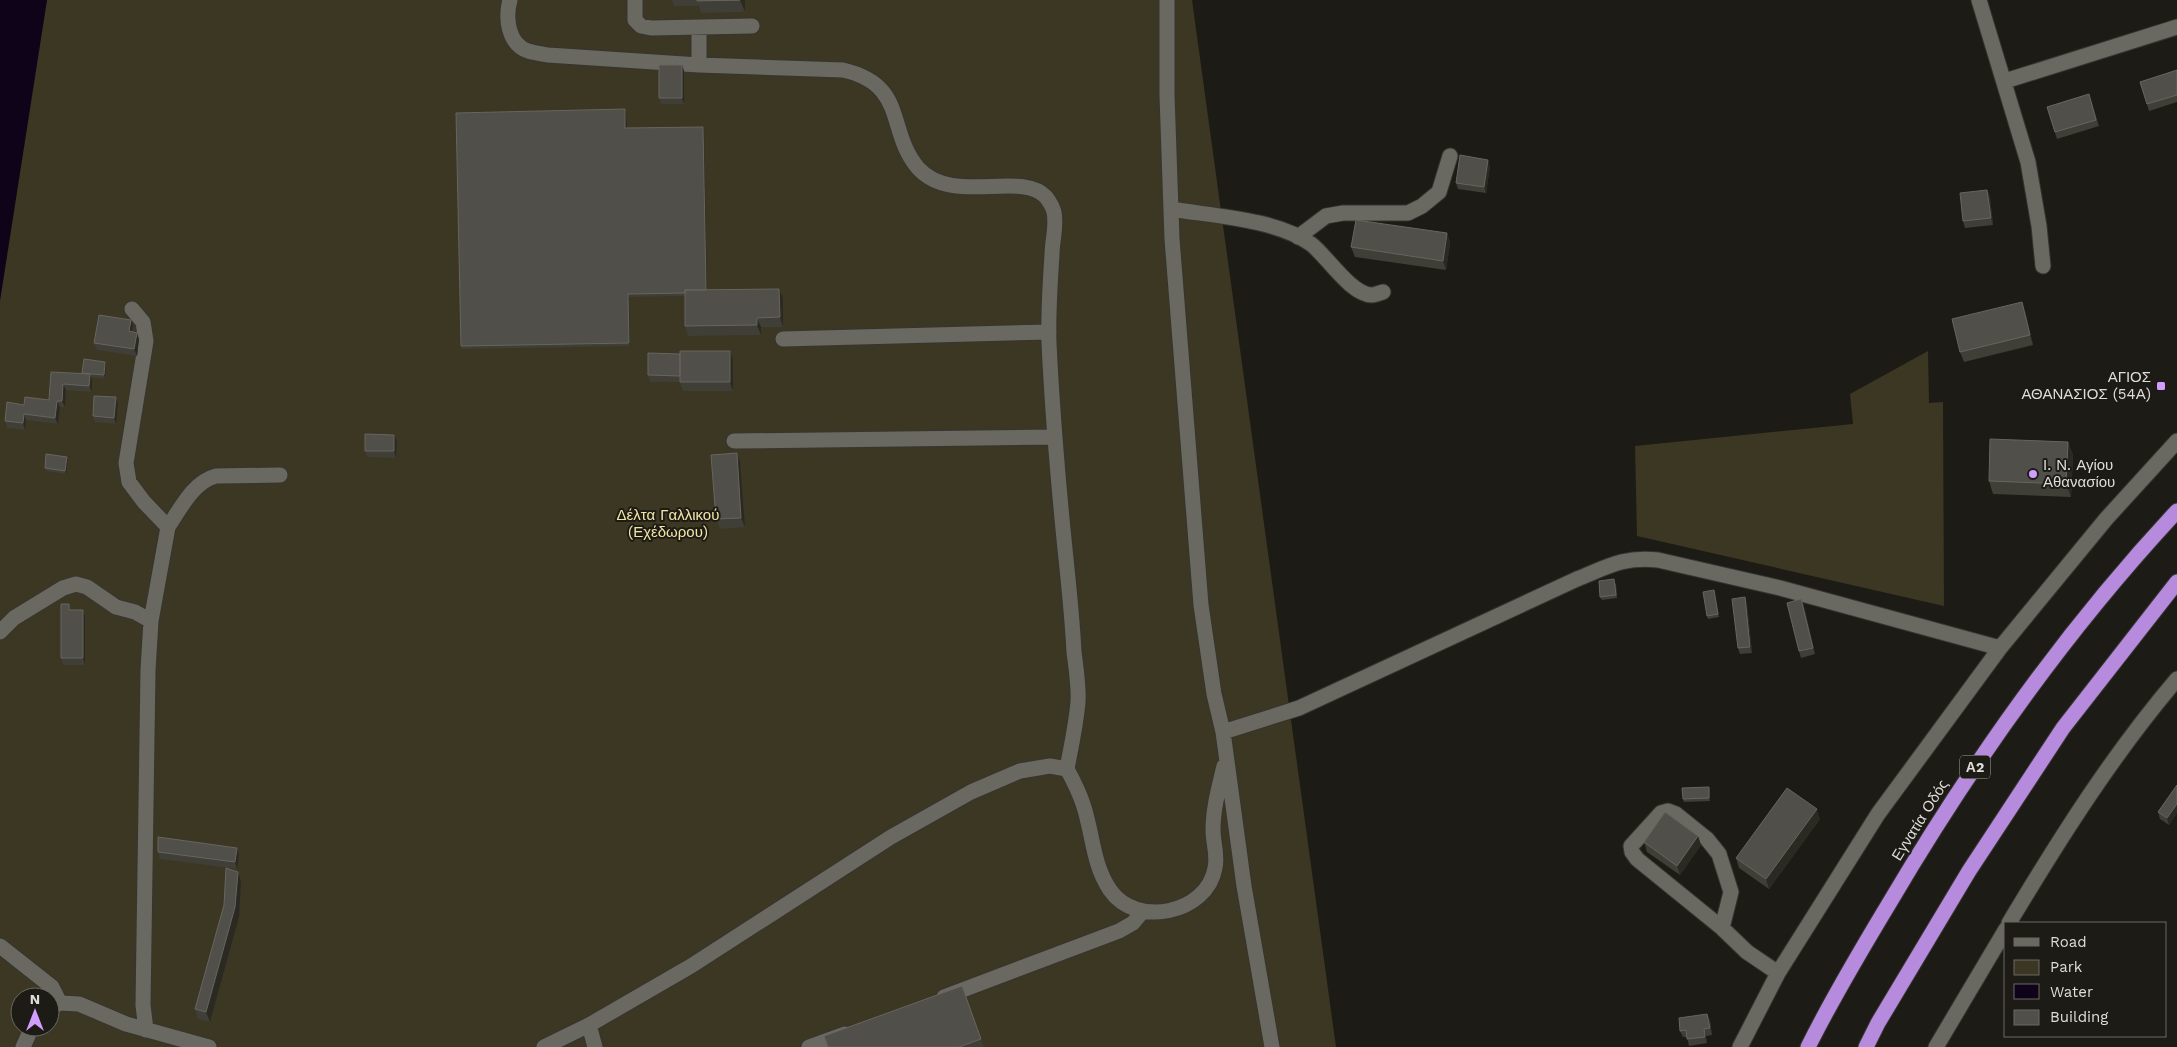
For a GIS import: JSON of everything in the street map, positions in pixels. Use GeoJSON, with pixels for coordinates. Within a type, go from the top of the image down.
{"type":"FeatureCollection","features":[{"type":"Feature","properties":{"kind":"highway","name":"Εγνατία Οδός"},"geometry":{"type":"LineString","coordinates":[[1808,1047],[1833,997],[1932,830],[2026,693],[2139,552],[2177,511]]}},
{"type":"Feature","properties":{"kind":"highway"},"geometry":{"type":"LineString","coordinates":[[1866,1047],[1878,1022],[1969,870],[2063,728],[2177,582]]}},
{"type":"Feature","properties":{"kind":"street"},"geometry":{"type":"LineString","coordinates":[[510,0],[508,21],[510,33],[517,44],[528,51],[548,55],[699,65],[843,70],[858,74],[874,83],[886,96],[894,110],[909,156],[928,177],[954,187],[1020,187],[1034,190],[1046,197],[1054,211],[1055,228],[1052,253],[1049,332],[1054,437],[1072,614],[1078,700],[1067,769],[1084,805],[1090,840],[1100,873],[1112,892],[1128,905],[1143,912],[1167,912],[1190,903],[1208,885],[1216,868],[1213,830],[1215,802],[1226,758]]}},
{"type":"Feature","properties":{"kind":"street"},"geometry":{"type":"LineString","coordinates":[[635,0],[635,20],[641,26],[651,28],[752,26]]}},
{"type":"Feature","properties":{"kind":"street"},"geometry":{"type":"LineString","coordinates":[[1168,0],[1167,95],[1171,209],[1202,605],[1214,694],[1223,732],[1244,886],[1272,1047]]}},
{"type":"Feature","properties":{"kind":"street"},"geometry":{"type":"LineString","coordinates":[[1978,0],[2005,81],[2028,162],[2039,226],[2043,266]]}},
{"type":"Feature","properties":{"kind":"street"},"geometry":{"type":"LineString","coordinates":[[2005,81],[2177,27]]}},
{"type":"Feature","properties":{"kind":"street"},"geometry":{"type":"LineString","coordinates":[[699,28],[699,65]]}},
{"type":"Feature","properties":{"kind":"street"},"geometry":{"type":"LineString","coordinates":[[1298,237],[1326,216],[1343,213],[1408,214],[1422,206],[1439,192],[1450,156]]}},
{"type":"Feature","properties":{"kind":"street"},"geometry":{"type":"LineString","coordinates":[[1171,209],[1282,228],[1311,244],[1343,278],[1358,289],[1370,295],[1383,292]]}},
{"type":"Feature","properties":{"kind":"street"},"geometry":{"type":"LineString","coordinates":[[132,309],[143,322],[146,341],[126,463],[129,482],[144,502],[168,527]]}},
{"type":"Feature","properties":{"kind":"street"},"geometry":{"type":"LineString","coordinates":[[783,339],[1049,332]]}},
{"type":"Feature","properties":{"kind":"street"},"geometry":{"type":"LineString","coordinates":[[734,441],[1054,437]]}},
{"type":"Feature","properties":{"kind":"street"},"geometry":{"type":"LineString","coordinates":[[1740,1047],[1778,973],[1878,814],[2000,648],[2106,519],[2177,441]]}},
{"type":"Feature","properties":{"kind":"street"},"geometry":{"type":"LineString","coordinates":[[146,1030],[143,1005],[148,670],[151,621],[168,527],[192,492],[210,478],[216,476],[280,475]]}},
{"type":"Feature","properties":{"kind":"street"},"geometry":{"type":"LineString","coordinates":[[1223,732],[1299,708],[1577,579],[1623,560],[1640,558],[1658,560],[1780,588],[2000,648]]}},
{"type":"Feature","properties":{"kind":"street"},"geometry":{"type":"LineString","coordinates":[[0,632],[14,618],[63,588],[76,584],[88,587],[116,607],[135,612],[151,621]]}},
{"type":"Feature","properties":{"kind":"street"},"geometry":{"type":"LineString","coordinates":[[2010,922],[2055,846],[2147,714],[2177,679]]}},
{"type":"Feature","properties":{"kind":"street"},"geometry":{"type":"LineString","coordinates":[[544,1047],[589,1025],[691,966],[891,837],[970,792],[1020,771],[1050,766],[1067,769]]}},
{"type":"Feature","properties":{"kind":"street"},"geometry":{"type":"LineString","coordinates":[[1722,928],[1731,892],[1719,854],[1707,839],[1676,814],[1668,810],[1661,813],[1634,840],[1631,846],[1632,852],[1637,859],[1722,928],[1747,952],[1778,973]]}},
{"type":"Feature","properties":{"kind":"street"},"geometry":{"type":"LineString","coordinates":[[928,1003],[1119,931],[1133,923],[1143,912]]}},
{"type":"Feature","properties":{"kind":"street"},"geometry":{"type":"LineString","coordinates":[[1936,1047],[2004,932]]}},
{"type":"Feature","properties":{"kind":"street"},"geometry":{"type":"LineString","coordinates":[[0,946],[52,987]]}},
{"type":"Feature","properties":{"kind":"street"},"geometry":{"type":"LineString","coordinates":[[60,1005],[79,1004],[126,1024],[209,1047]]}},
{"type":"Feature","properties":{"kind":"street"},"geometry":{"type":"LineString","coordinates":[[589,1025],[595,1047]]}},
{"type":"Feature","properties":{"kind":"street"},"geometry":{"type":"LineString","coordinates":[[809,1047],[855,1030]]}},
{"type":"Feature","properties":{"kind":"green space","name":"Δέλτα Γαλλικού (Εχέδωρου)"},"geometry":{"type":"Polygon","coordinates":[[[0,0],[1192,0],[1336,1047],[0,1047],[0,0]]]}},
{"type":"Feature","properties":{"kind":"green space"},"geometry":{"type":"Polygon","coordinates":[[[1928,351],[1929,403],[1943,402],[1944,606],[1637,536],[1635,446],[1853,424],[1850,394],[1928,351]]]}},
{"type":"Feature","properties":{"kind":"water"},"geometry":{"type":"Polygon","coordinates":[[[0,0],[47,0],[0,301],[0,0]]]}},
{"type":"Feature","properties":{"kind":"building"},"geometry":{"type":"Polygon","coordinates":[[[697,0],[740,0],[697,1],[697,0]]]}},
{"type":"Feature","properties":{"kind":"building"},"geometry":{"type":"Polygon","coordinates":[[[659,65],[682,65],[682,98],[659,98],[659,65]]]}},
{"type":"Feature","properties":{"kind":"building"},"geometry":{"type":"Polygon","coordinates":[[[2177,70],[2177,95],[2147,104],[2140,82],[2177,70]]]}},
{"type":"Feature","properties":{"kind":"building"},"geometry":{"type":"Polygon","coordinates":[[[2089,94],[2096,120],[2055,132],[2047,107],[2089,94]]]}},
{"type":"Feature","properties":{"kind":"building"},"geometry":{"type":"Polygon","coordinates":[[[625,109],[625,128],[703,127],[706,290],[685,290],[685,293],[628,294],[629,343],[461,346],[456,113],[625,109]]]}},
{"type":"Feature","properties":{"kind":"building"},"geometry":{"type":"Polygon","coordinates":[[[1460,155],[1488,160],[1484,187],[1456,183],[1460,155]]]}},
{"type":"Feature","properties":{"kind":"building"},"geometry":{"type":"Polygon","coordinates":[[[1987,190],[1991,218],[1963,221],[1960,193],[1987,190]]]}},
{"type":"Feature","properties":{"kind":"building"},"geometry":{"type":"Polygon","coordinates":[[[1356,220],[1447,233],[1443,261],[1351,247],[1356,220]]]}},
{"type":"Feature","properties":{"kind":"building"},"geometry":{"type":"Polygon","coordinates":[[[779,289],[780,317],[757,318],[757,325],[685,326],[685,290],[779,289]]]}},
{"type":"Feature","properties":{"kind":"building"},"geometry":{"type":"Polygon","coordinates":[[[2022,302],[2030,335],[1960,352],[1952,319],[2022,302]]]}},
{"type":"Feature","properties":{"kind":"building"},"geometry":{"type":"Polygon","coordinates":[[[99,315],[131,320],[129,331],[137,333],[134,349],[94,343],[99,315]]]}},
{"type":"Feature","properties":{"kind":"building"},"geometry":{"type":"Polygon","coordinates":[[[680,351],[730,351],[730,382],[680,382],[680,351]]]}},
{"type":"Feature","properties":{"kind":"building"},"geometry":{"type":"Polygon","coordinates":[[[648,353],[680,354],[680,376],[648,375],[648,353]]]}},
{"type":"Feature","properties":{"kind":"building"},"geometry":{"type":"Polygon","coordinates":[[[84,359],[105,362],[104,375],[82,373],[84,359]]]}},
{"type":"Feature","properties":{"kind":"building"},"geometry":{"type":"Polygon","coordinates":[[[51,372],[90,374],[89,386],[63,384],[62,401],[57,401],[55,418],[24,414],[23,423],[5,421],[7,402],[24,405],[25,397],[49,400],[51,372]]]}},
{"type":"Feature","properties":{"kind":"building"},"geometry":{"type":"Polygon","coordinates":[[[94,396],[116,397],[114,418],[93,416],[94,396]]]}},
{"type":"Feature","properties":{"kind":"building"},"geometry":{"type":"Polygon","coordinates":[[[365,434],[394,435],[394,451],[365,451],[365,434]]]}},
{"type":"Feature","properties":{"kind":"building","name":"Ι. Ν. Αγίου Αθανασίου"},"geometry":{"type":"Polygon","coordinates":[[[1990,439],[2068,442],[2066,484],[1989,481],[1990,439]]]}},
{"type":"Feature","properties":{"kind":"building"},"geometry":{"type":"Polygon","coordinates":[[[737,453],[741,518],[716,519],[711,455],[737,453]]]}},
{"type":"Feature","properties":{"kind":"building"},"geometry":{"type":"Polygon","coordinates":[[[46,454],[67,457],[65,471],[45,468],[46,454]]]}},
{"type":"Feature","properties":{"kind":"building"},"geometry":{"type":"Polygon","coordinates":[[[1614,579],[1616,595],[1600,597],[1599,581],[1614,579]]]}},
{"type":"Feature","properties":{"kind":"building"},"geometry":{"type":"Polygon","coordinates":[[[1714,590],[1718,614],[1707,616],[1703,592],[1714,590]]]}},
{"type":"Feature","properties":{"kind":"building"},"geometry":{"type":"Polygon","coordinates":[[[1745,597],[1750,647],[1738,648],[1732,599],[1745,597]]]}},
{"type":"Feature","properties":{"kind":"building"},"geometry":{"type":"Polygon","coordinates":[[[1801,599],[1813,648],[1799,651],[1787,603],[1801,599]]]}},
{"type":"Feature","properties":{"kind":"building"},"geometry":{"type":"Polygon","coordinates":[[[61,604],[69,604],[69,610],[83,610],[83,658],[61,658],[61,604]]]}},
{"type":"Feature","properties":{"kind":"building"},"geometry":{"type":"Polygon","coordinates":[[[2177,785],[2177,804],[2167,818],[2158,812],[2177,785]]]}},
{"type":"Feature","properties":{"kind":"building"},"geometry":{"type":"Polygon","coordinates":[[[1709,787],[1709,798],[1683,799],[1682,788],[1709,787]]]}},
{"type":"Feature","properties":{"kind":"building"},"geometry":{"type":"Polygon","coordinates":[[[1787,788],[1817,809],[1766,879],[1736,858],[1787,788]]]}},
{"type":"Feature","properties":{"kind":"building"},"geometry":{"type":"Polygon","coordinates":[[[1665,812],[1698,836],[1677,866],[1644,842],[1665,812]]]}},
{"type":"Feature","properties":{"kind":"building"},"geometry":{"type":"Polygon","coordinates":[[[158,837],[237,848],[235,862],[158,852],[158,837]]]}},
{"type":"Feature","properties":{"kind":"building"},"geometry":{"type":"Polygon","coordinates":[[[226,868],[238,872],[235,907],[206,1012],[195,1009],[224,905],[226,868]]]}},
{"type":"Feature","properties":{"kind":"building"},"geometry":{"type":"Polygon","coordinates":[[[962,986],[981,1039],[959,1047],[828,1047],[824,1036],[962,986]]]}},
{"type":"Feature","properties":{"kind":"building"},"geometry":{"type":"Polygon","coordinates":[[[1707,1014],[1710,1028],[1704,1029],[1705,1037],[1687,1039],[1686,1030],[1680,1031],[1679,1018],[1707,1014]]]}},
{"type":"Feature","properties":{"kind":"place","name":"ΑΓΙΟΣ ΑΘΑΝΑΣΙΟΣ (54Α)"},"geometry":{"type":"Point","coordinates":[2161,386]}},
{"type":"Feature","properties":{"kind":"place","name":"Ι. Ν. Αγίου Αθανασίου"},"geometry":{"type":"Point","coordinates":[2033,474]}}]}
